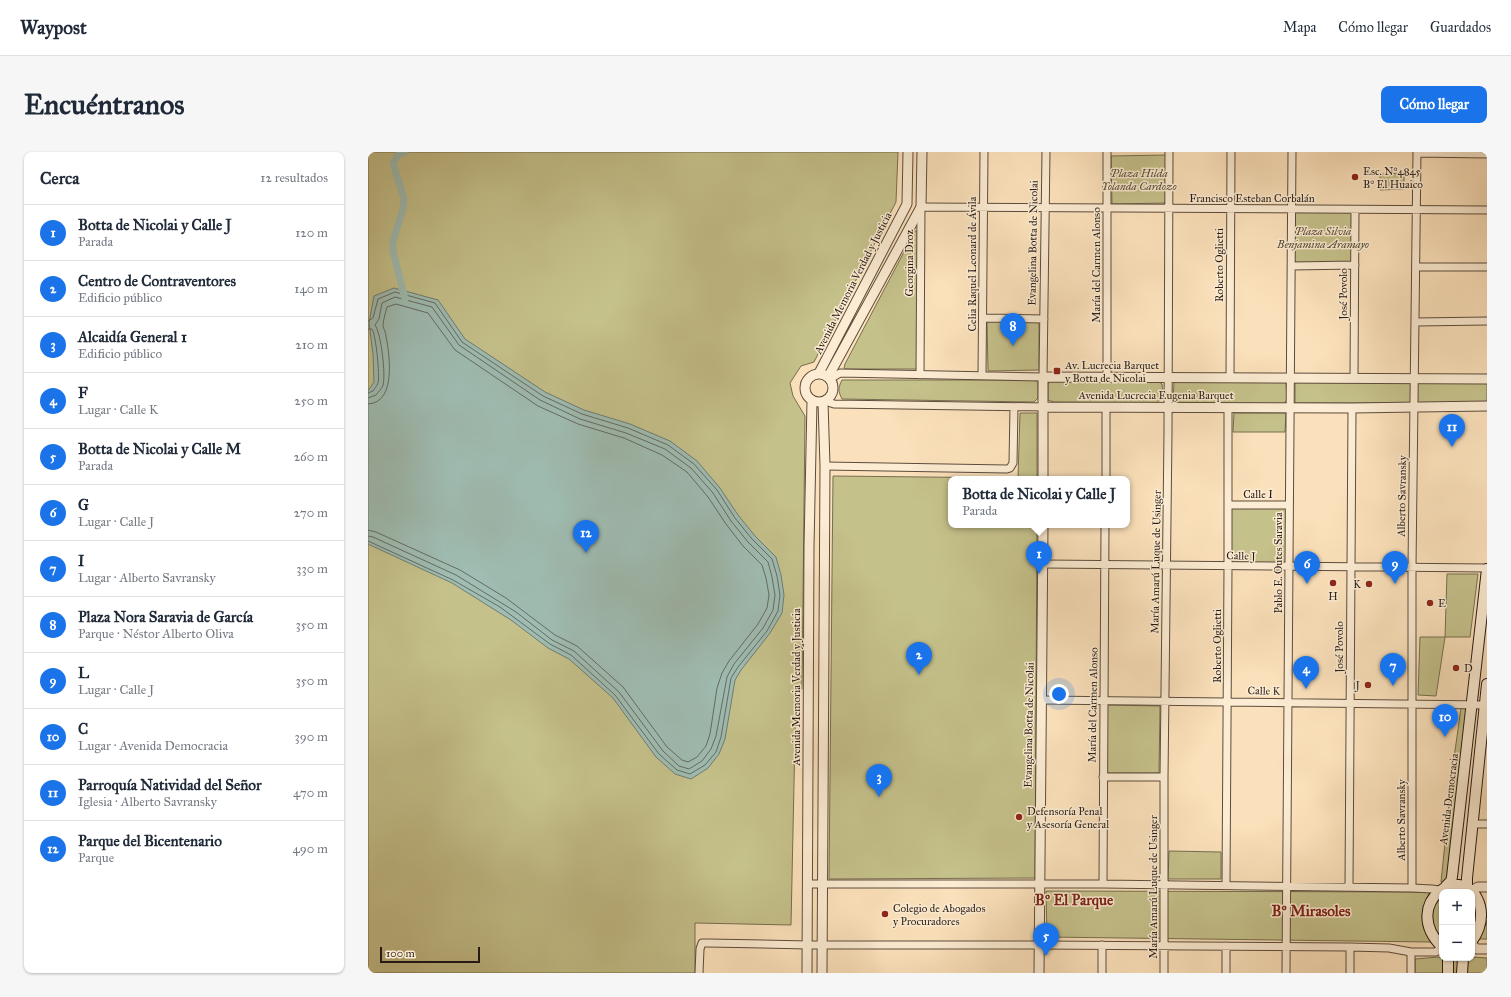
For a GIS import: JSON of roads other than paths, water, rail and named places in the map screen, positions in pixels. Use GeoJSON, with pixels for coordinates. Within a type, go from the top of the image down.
{"type":"FeatureCollection","features":[{"type":"Feature","properties":{"kind":"main road","name":"Avenida Democracia"},"geometry":{"type":"LineString","coordinates":[[1439,944],[1431,932],[1427,917],[1428,907],[1432,900],[1451,881],[1452,877],[1487,569]]}},
{"type":"Feature","properties":{"kind":"main road"},"geometry":{"type":"LineString","coordinates":[[1443,888],[1455,885],[1469,889],[1472,824],[1484,739],[1487,684]]}},
{"type":"Feature","properties":{"kind":"main road"},"geometry":{"type":"LineString","coordinates":[[1475,896],[1478,899],[1481,911],[1481,922],[1475,937]]}},
{"type":"Feature","properties":{"kind":"main road"},"geometry":{"type":"LineString","coordinates":[[1448,961],[1448,973]]}},
{"type":"Feature","properties":{"kind":"main road"},"geometry":{"type":"LineString","coordinates":[[1462,973],[1463,961]]}},
{"type":"Feature","properties":{"kind":"street","name":"Avenida Memoria Verdad y Justicia"},"geometry":{"type":"LineString","coordinates":[[807,973],[809,554],[812,401],[805,393],[805,384],[810,376],[819,373],[907,204],[908,152]]}},
{"type":"Feature","properties":{"kind":"street","name":"Georgina Droz"},"geometry":{"type":"LineString","coordinates":[[920,375],[922,152]]}},
{"type":"Feature","properties":{"kind":"street","name":"Celia Raquel Leonard de Ávila"},"geometry":{"type":"LineString","coordinates":[[982,376],[984,152]]}},
{"type":"Feature","properties":{"kind":"street","name":"Evangelina Botta de Nicolai"},"geometry":{"type":"LineString","coordinates":[[1044,476],[1046,152]]}},
{"type":"Feature","properties":{"kind":"street","name":"María del Carmen Alonso"},"geometry":{"type":"LineString","coordinates":[[1107,152],[1107,377]]}},
{"type":"Feature","properties":{"kind":"street","name":"María Amarú Luque de Usinger"},"geometry":{"type":"LineString","coordinates":[[1164,973],[1163,885],[1170,209],[1169,152]]}},
{"type":"Feature","properties":{"kind":"street","name":"Roberto Oglietti"},"geometry":{"type":"LineString","coordinates":[[1230,378],[1231,152]]}},
{"type":"Feature","properties":{"kind":"street","name":"Pablo E. Outes Saravia"},"geometry":{"type":"LineString","coordinates":[[1286,973],[1292,152]]}},
{"type":"Feature","properties":{"kind":"street"},"geometry":{"type":"LineString","coordinates":[[1417,153],[1487,154]]}},
{"type":"Feature","properties":{"kind":"street","name":"Alberto Savransky"},"geometry":{"type":"LineString","coordinates":[[1412,888],[1411,704],[1417,153]]}},
{"type":"Feature","properties":{"kind":"street","name":"Avenida Memoria Verdad y Justicia"},"geometry":{"type":"LineString","coordinates":[[822,973],[825,466],[824,401],[830,397],[833,391],[833,385],[829,378],[921,208]]}},
{"type":"Feature","properties":{"kind":"street","name":"Francisco Esteban Corbalán"},"geometry":{"type":"LineString","coordinates":[[921,208],[1487,210]]}},
{"type":"Feature","properties":{"kind":"street","name":"José Povolo"},"geometry":{"type":"LineString","coordinates":[[1354,378],[1355,210]]}},
{"type":"Feature","properties":{"kind":"street"},"geometry":{"type":"LineString","coordinates":[[1292,266],[1354,265]]}},
{"type":"Feature","properties":{"kind":"street"},"geometry":{"type":"LineString","coordinates":[[1416,267],[1487,267]]}},
{"type":"Feature","properties":{"kind":"street"},"geometry":{"type":"LineString","coordinates":[[982,318],[1044,319]]}},
{"type":"Feature","properties":{"kind":"street"},"geometry":{"type":"LineString","coordinates":[[1416,322],[1487,321]]}},
{"type":"Feature","properties":{"kind":"street"},"geometry":{"type":"LineString","coordinates":[[819,373],[829,378]]}},
{"type":"Feature","properties":{"kind":"street","name":"Avenida Lucrecia Eugenia Barquet"},"geometry":{"type":"LineString","coordinates":[[829,378],[840,373],[1044,377],[1487,379]]}},
{"type":"Feature","properties":{"kind":"street"},"geometry":{"type":"LineString","coordinates":[[812,401],[824,401]]}},
{"type":"Feature","properties":{"kind":"street","name":"Avenida Lucrecia Eugenia Barquet"},"geometry":{"type":"LineString","coordinates":[[824,401],[834,404],[1014,407],[1414,408],[1487,406]]}},
{"type":"Feature","properties":{"kind":"street"},"geometry":{"type":"LineString","coordinates":[[825,466],[1007,469],[1010,468],[1013,463],[1014,407]]}},
{"type":"Feature","properties":{"kind":"street"},"geometry":{"type":"LineString","coordinates":[[1106,407],[1106,476]]}},
{"type":"Feature","properties":{"kind":"street","name":"Roberto Oglietti"},"geometry":{"type":"LineString","coordinates":[[1226,885],[1228,408]]}},
{"type":"Feature","properties":{"kind":"street","name":"José Povolo"},"geometry":{"type":"LineString","coordinates":[[1349,887],[1352,408]]}},
{"type":"Feature","properties":{"kind":"street","name":"Calle I"},"geometry":{"type":"LineString","coordinates":[[1228,505],[1289,505]]}},
{"type":"Feature","properties":{"kind":"street","name":"Evangelina Botta de Nicolai"},"geometry":{"type":"LineString","coordinates":[[1039,973],[1043,528]]}},
{"type":"Feature","properties":{"kind":"street","name":"María del Carmen Alonso"},"geometry":{"type":"LineString","coordinates":[[1103,884],[1105,528]]}},
{"type":"Feature","properties":{"kind":"street","name":"Calle J"},"geometry":{"type":"LineString","coordinates":[[1043,564],[1487,569]]}},
{"type":"Feature","properties":{"kind":"street","name":"Calle K"},"geometry":{"type":"LineString","coordinates":[[1042,700],[1486,705]]}},
{"type":"Feature","properties":{"kind":"street"},"geometry":{"type":"LineString","coordinates":[[1103,777],[1164,777]]}},
{"type":"Feature","properties":{"kind":"street"},"geometry":{"type":"LineString","coordinates":[[1472,824],[1487,824]]}},
{"type":"Feature","properties":{"kind":"street"},"geometry":{"type":"LineString","coordinates":[[808,884],[1103,884],[1443,888]]}},
{"type":"Feature","properties":{"kind":"street"},"geometry":{"type":"LineString","coordinates":[[1469,889],[1487,887]]}},
{"type":"Feature","properties":{"kind":"street"},"geometry":{"type":"LineString","coordinates":[[699,973],[700,949],[702,943],[808,945],[1039,944],[1350,947],[1389,948],[1411,952],[1436,952],[1439,950]]}},
{"type":"Feature","properties":{"kind":"street"},"geometry":{"type":"LineString","coordinates":[[1102,945],[1102,973]]}},
{"type":"Feature","properties":{"kind":"street"},"geometry":{"type":"LineString","coordinates":[[1226,946],[1226,973]]}},
{"type":"Feature","properties":{"kind":"street"},"geometry":{"type":"LineString","coordinates":[[1350,947],[1350,973]]}},
{"type":"Feature","properties":{"kind":"street"},"geometry":{"type":"LineString","coordinates":[[1475,947],[1487,950]]}},
{"type":"Feature","properties":{"kind":"street"},"geometry":{"type":"LineString","coordinates":[[1411,952],[1411,973]]}},
{"type":"Feature","properties":{"kind":"water"},"geometry":{"type":"Polygon","coordinates":[[[394,288],[438,300],[465,339],[545,392],[584,410],[630,424],[670,441],[697,461],[720,488],[738,515],[755,536],[776,557],[784,595],[782,613],[770,633],[735,680],[725,739],[719,754],[708,768],[691,779],[675,774],[656,757],[613,698],[569,659],[548,648],[511,620],[452,583],[368,544],[368,391],[374,382],[373,354],[369,323],[374,296],[394,288]]]}},
{"type":"Feature","properties":{"kind":"waterway"},"geometry":{"type":"LineString","coordinates":[[405,152],[398,155],[393,163],[404,199],[403,209],[393,241],[393,251],[405,299]]}},
{"type":"Feature","properties":{"kind":"place","name":"Esc. N°4845 B° El Huaico"},"geometry":{"type":"Point","coordinates":[1355,177]}},
{"type":"Feature","properties":{"kind":"place","name":"Plaza Nora Saravia de García"},"geometry":{"type":"Point","coordinates":[1013,346]}},
{"type":"Feature","properties":{"kind":"place","name":"Av. Lucrecia Barquet y Botta de Nicolai"},"geometry":{"type":"Point","coordinates":[1057,371]}},
{"type":"Feature","properties":{"kind":"place","name":"Parroquía Natividad del Señor"},"geometry":{"type":"Point","coordinates":[1452,447]}},
{"type":"Feature","properties":{"kind":"place","name":"Parque del Bicentenario"},"geometry":{"type":"Point","coordinates":[586,553]}},
{"type":"Feature","properties":{"kind":"place","name":"Botta de Nicolai y Calle J"},"geometry":{"type":"Point","coordinates":[1039,574]}},
{"type":"Feature","properties":{"kind":"place","name":"H"},"geometry":{"type":"Point","coordinates":[1333,583]}},
{"type":"Feature","properties":{"kind":"place","name":"G"},"geometry":{"type":"Point","coordinates":[1307,584]}},
{"type":"Feature","properties":{"kind":"place","name":"K"},"geometry":{"type":"Point","coordinates":[1369,584]}},
{"type":"Feature","properties":{"kind":"place","name":"L"},"geometry":{"type":"Point","coordinates":[1395,584]}},
{"type":"Feature","properties":{"kind":"place","name":"E"},"geometry":{"type":"Point","coordinates":[1430,603]}},
{"type":"Feature","properties":{"kind":"place","name":"D"},"geometry":{"type":"Point","coordinates":[1456,668]}},
{"type":"Feature","properties":{"kind":"place","name":"Centro de Contraventores"},"geometry":{"type":"Point","coordinates":[919,675]}},
{"type":"Feature","properties":{"kind":"place","name":"J"},"geometry":{"type":"Point","coordinates":[1368,685]}},
{"type":"Feature","properties":{"kind":"place","name":"I"},"geometry":{"type":"Point","coordinates":[1393,686]}},
{"type":"Feature","properties":{"kind":"place","name":"F"},"geometry":{"type":"Point","coordinates":[1306,689]}},
{"type":"Feature","properties":{"kind":"place","name":"C"},"geometry":{"type":"Point","coordinates":[1445,737]}},
{"type":"Feature","properties":{"kind":"place","name":"Alcaidía General 1"},"geometry":{"type":"Point","coordinates":[879,797]}},
{"type":"Feature","properties":{"kind":"place","name":"Defensoría Penal y Asesoría General"},"geometry":{"type":"Point","coordinates":[1019,817]}},
{"type":"Feature","properties":{"kind":"place","name":"Colegio de Abogados y Procuradores"},"geometry":{"type":"Point","coordinates":[885,914]}},
{"type":"Feature","properties":{"kind":"place","name":"Botta de Nicolai y Calle M"},"geometry":{"type":"Point","coordinates":[1046,956]}},
{"type":"Feature","properties":{"kind":"district","name":"Bº El Parque"},"geometry":{"type":"Point","coordinates":[1074,900]}},
{"type":"Feature","properties":{"kind":"district","name":"Bº Mirasoles"},"geometry":{"type":"Point","coordinates":[1311,911]}},
{"type":"Feature","properties":{"kind":"park label","name":"Plaza Hilda Yolanda Cardozo"},"geometry":{"type":"Point","coordinates":[1139,179]}},
{"type":"Feature","properties":{"kind":"park label","name":"Plaza Silvia Benjamina Aramayo"},"geometry":{"type":"Point","coordinates":[1323,237]}}]}
